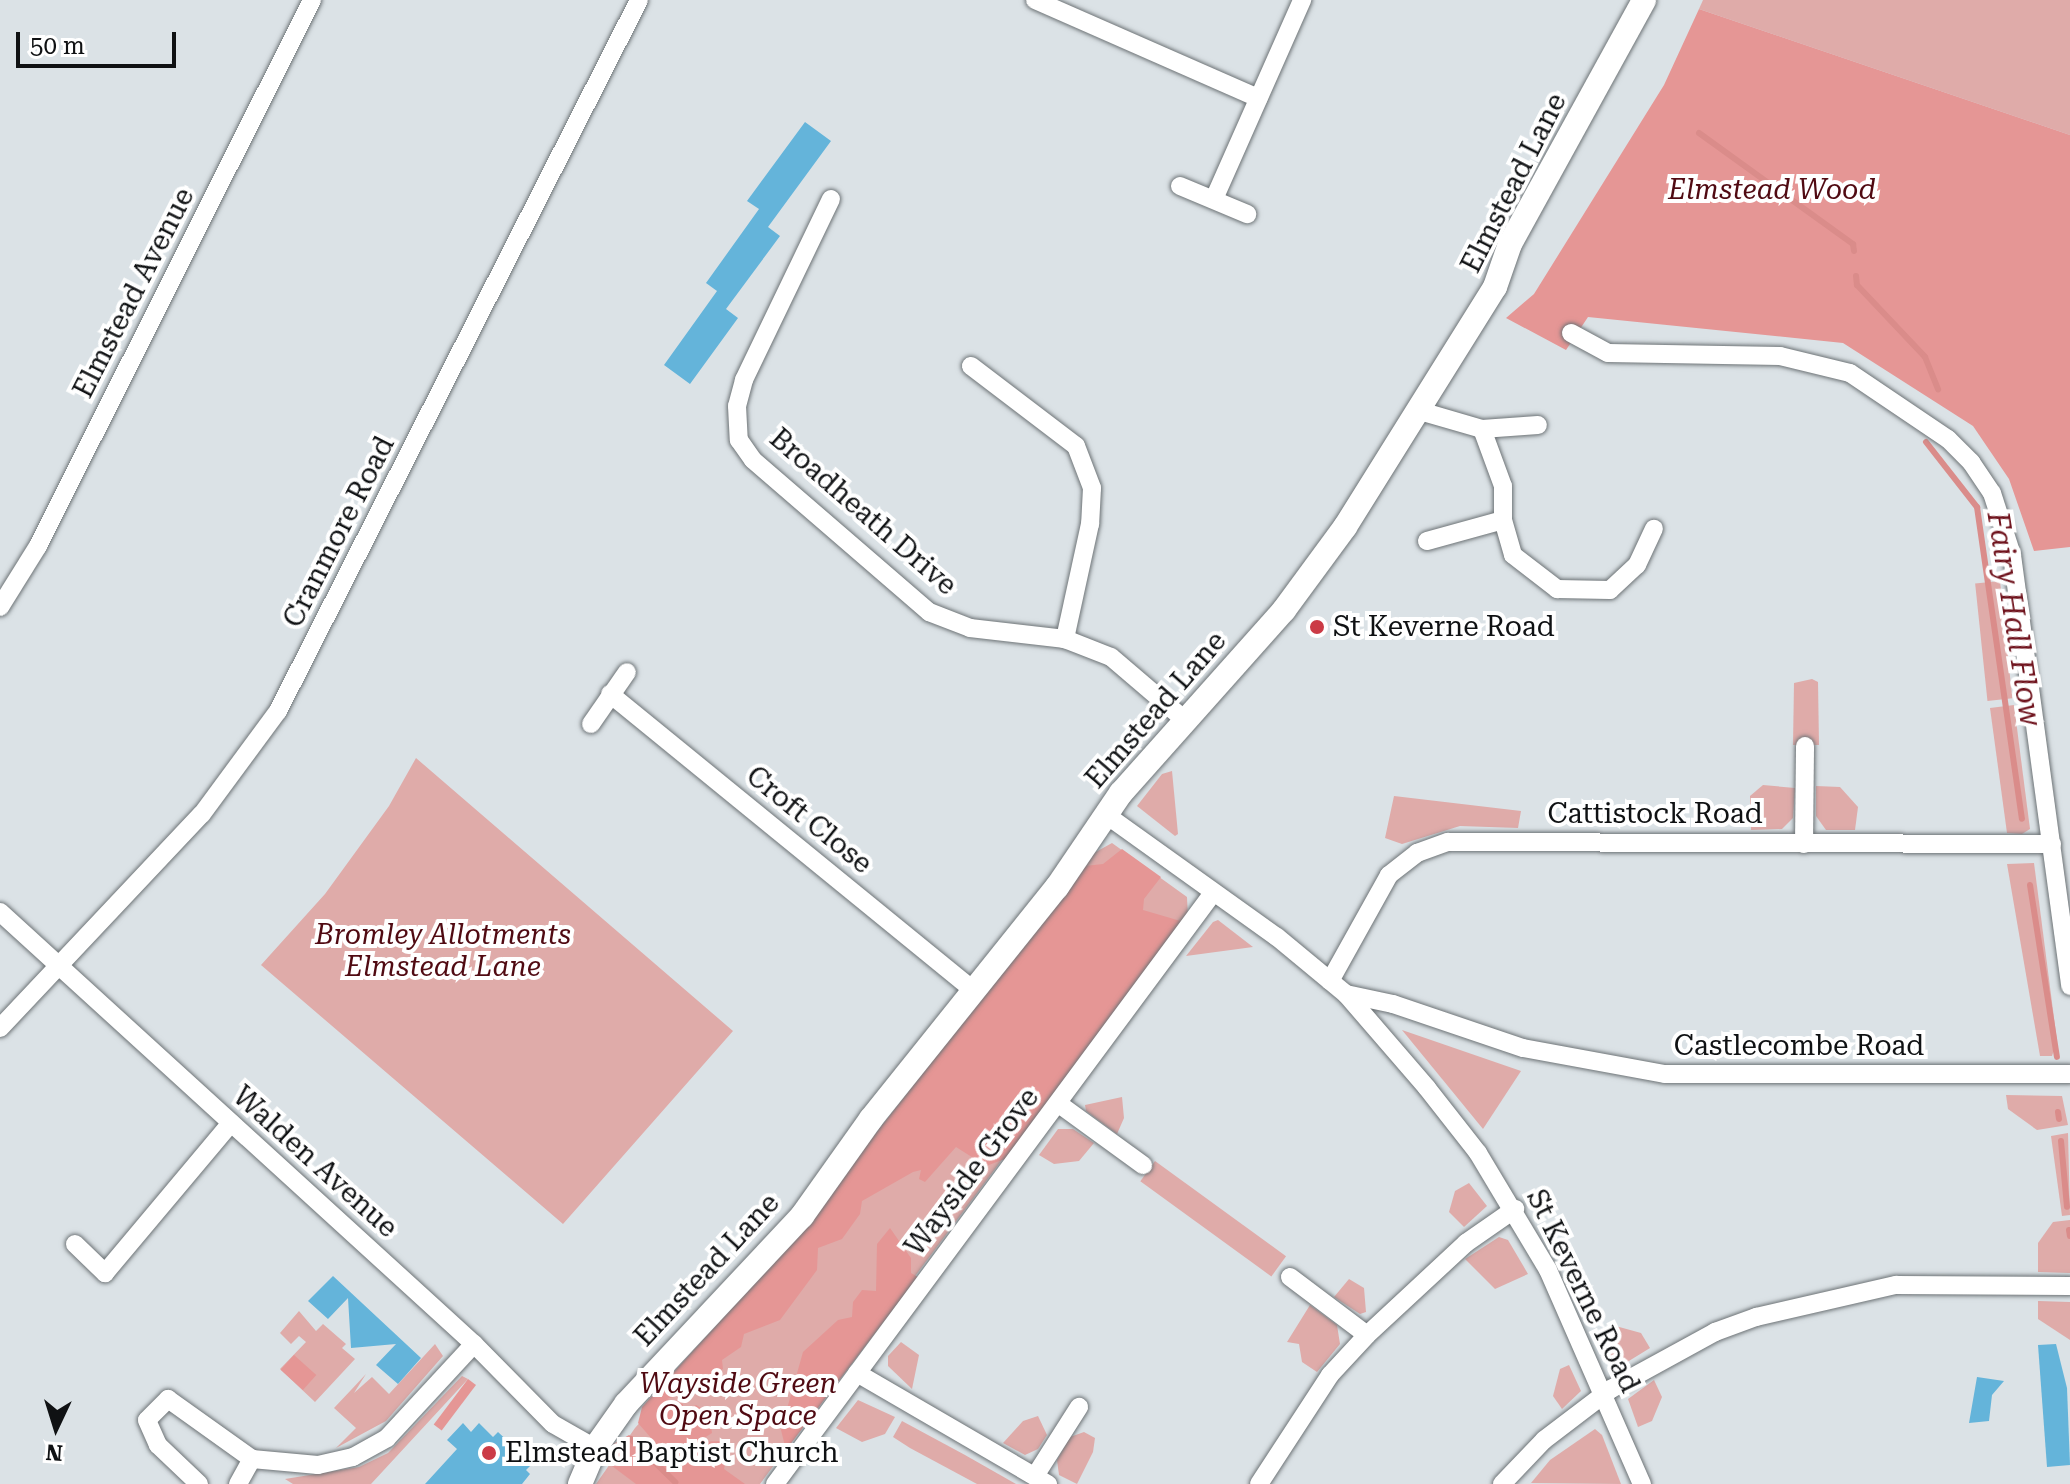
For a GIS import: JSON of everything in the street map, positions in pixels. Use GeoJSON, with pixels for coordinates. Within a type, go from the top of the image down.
{"type":"FeatureCollection","features":[{"type":"Feature","properties":{"kind":"street","name":"Elmstead Avenue"},"geometry":{"type":"LineString","coordinates":[[0,607],[38,546],[312,0]]}},
{"type":"Feature","properties":{"kind":"street","name":"Cranmore Road"},"geometry":{"type":"LineString","coordinates":[[0,1028],[202,814],[278,711],[639,0]]}},
{"type":"Feature","properties":{"kind":"street"},"geometry":{"type":"LineString","coordinates":[[1035,0],[1258,98]]}},
{"type":"Feature","properties":{"kind":"street"},"geometry":{"type":"LineString","coordinates":[[1214,199],[1302,0]]}},
{"type":"Feature","properties":{"kind":"street","name":"Elmstead Lane"},"geometry":{"type":"LineString","coordinates":[[580,1484],[595,1448],[652,1372],[802,1216],[972,989],[1057,887],[1105,814],[1284,610],[1420,411],[1495,287],[1510,244],[1644,0]]}},
{"type":"Feature","properties":{"kind":"street"},"geometry":{"type":"LineString","coordinates":[[1180,186],[1247,214]]}},
{"type":"Feature","properties":{"kind":"street","name":"Broadheath Drive"},"geometry":{"type":"LineString","coordinates":[[831,199],[744,380],[737,406],[739,440],[753,460],[929,612],[970,628],[1065,639],[1111,657],[1186,721]]}},
{"type":"Feature","properties":{"kind":"street"},"geometry":{"type":"LineString","coordinates":[[1571,333],[1608,353],[1780,356],[1850,373],[1948,439],[1971,462],[1992,493],[2012,555],[2070,986]]}},
{"type":"Feature","properties":{"kind":"street"},"geometry":{"type":"LineString","coordinates":[[971,366],[1076,446],[1092,488],[1090,524],[1065,639]]}},
{"type":"Feature","properties":{"kind":"street"},"geometry":{"type":"LineString","coordinates":[[1420,411],[1482,429],[1538,425]]}},
{"type":"Feature","properties":{"kind":"street"},"geometry":{"type":"LineString","coordinates":[[1482,429],[1503,486],[1503,520],[1513,555],[1557,589],[1610,590],[1637,565],[1654,529]]}},
{"type":"Feature","properties":{"kind":"street"},"geometry":{"type":"LineString","coordinates":[[1427,541],[1503,520]]}},
{"type":"Feature","properties":{"kind":"street"},"geometry":{"type":"LineString","coordinates":[[591,724],[627,672]]}},
{"type":"Feature","properties":{"kind":"street","name":"Croft Close"},"geometry":{"type":"LineString","coordinates":[[610,694],[972,989]]}},
{"type":"Feature","properties":{"kind":"street"},"geometry":{"type":"LineString","coordinates":[[1804,844],[1805,746]]}},
{"type":"Feature","properties":{"kind":"street","name":"St Keverne Road"},"geometry":{"type":"LineString","coordinates":[[1105,814],[1346,994],[1427,1088],[1515,1209],[1605,1396],[1642,1484]]}},
{"type":"Feature","properties":{"kind":"street","name":"Cattistock Road"},"geometry":{"type":"LineString","coordinates":[[1330,981],[1389,875],[1417,853],[1437,845],[1467,840],[2052,844]]}},
{"type":"Feature","properties":{"kind":"street","name":"Wayside Grove"},"geometry":{"type":"LineString","coordinates":[[775,1484],[1213,893]]}},
{"type":"Feature","properties":{"kind":"street","name":"Walden Avenue"},"geometry":{"type":"LineString","coordinates":[[0,912],[474,1344],[553,1424],[595,1448]]}},
{"type":"Feature","properties":{"kind":"street","name":"Castlecombe Road"},"geometry":{"type":"LineString","coordinates":[[1346,994],[1393,1004],[1523,1048],[1665,1074],[2070,1074]]}},
{"type":"Feature","properties":{"kind":"street"},"geometry":{"type":"LineString","coordinates":[[1059,1104],[1143,1165]]}},
{"type":"Feature","properties":{"kind":"street"},"geometry":{"type":"LineString","coordinates":[[75,1244],[105,1273],[231,1123]]}},
{"type":"Feature","properties":{"kind":"street"},"geometry":{"type":"LineString","coordinates":[[1259,1484],[1330,1375],[1367,1335],[1466,1243],[1515,1209]]}},
{"type":"Feature","properties":{"kind":"street"},"geometry":{"type":"LineString","coordinates":[[1290,1277],[1367,1335]]}},
{"type":"Feature","properties":{"kind":"street"},"geometry":{"type":"LineString","coordinates":[[1502,1484],[1544,1440],[1605,1396],[1715,1332],[1842,1294],[1896,1285],[2070,1286]]}},
{"type":"Feature","properties":{"kind":"street"},"geometry":{"type":"LineString","coordinates":[[199,1484],[158,1445],[147,1420],[162,1392],[252,1459],[318,1465],[372,1449],[474,1344]]}},
{"type":"Feature","properties":{"kind":"street"},"geometry":{"type":"LineString","coordinates":[[857,1373],[1041,1480],[1079,1407]]}},
{"type":"Feature","properties":{"kind":"street"},"geometry":{"type":"LineString","coordinates":[[238,1484],[252,1459]]}},
{"type":"Feature","properties":{"kind":"green space"},"geometry":{"type":"Polygon","coordinates":[[[1703,0],[2070,0],[2070,135],[1699,9],[1703,0]]]}},
{"type":"Feature","properties":{"kind":"green space","name":"Elmstead Wood"},"geometry":{"type":"Polygon","coordinates":[[[1699,9],[2070,135],[2070,547],[2034,551],[2009,479],[1973,426],[1843,343],[1588,317],[1566,350],[1506,318],[1534,294],[1664,85],[1699,9]]]}},
{"type":"Feature","properties":{"kind":"green space"},"geometry":{"type":"Polygon","coordinates":[[[2000,581],[2012,698],[1987,701],[1975,584],[2000,581]]]}},
{"type":"Feature","properties":{"kind":"green space"},"geometry":{"type":"Polygon","coordinates":[[[1812,679],[1818,682],[1819,745],[1793,745],[1794,683],[1812,679]]]}},
{"type":"Feature","properties":{"kind":"green space"},"geometry":{"type":"Polygon","coordinates":[[[2014,705],[2030,829],[2022,834],[2007,833],[1990,708],[2014,705]]]}},
{"type":"Feature","properties":{"kind":"green space","name":"Bromley Allotments Elmstead Lane"},"geometry":{"type":"Polygon","coordinates":[[[416,758],[733,1031],[563,1224],[261,965],[325,894],[389,806],[416,758]]]}},
{"type":"Feature","properties":{"kind":"green space"},"geometry":{"type":"Polygon","coordinates":[[[1172,771],[1178,834],[1175,836],[1137,806],[1162,774],[1172,771]]]}},
{"type":"Feature","properties":{"kind":"green space"},"geometry":{"type":"Polygon","coordinates":[[[1763,785],[1795,788],[1793,818],[1782,829],[1751,830],[1750,796],[1763,785]]]}},
{"type":"Feature","properties":{"kind":"green space"},"geometry":{"type":"Polygon","coordinates":[[[1816,786],[1840,787],[1858,807],[1855,830],[1826,830],[1816,816],[1816,786]]]}},
{"type":"Feature","properties":{"kind":"green space"},"geometry":{"type":"Polygon","coordinates":[[[1394,796],[1521,811],[1518,828],[1460,826],[1402,844],[1385,838],[1394,796]]]}},
{"type":"Feature","properties":{"kind":"green space","name":"Wayside Green Open Space"},"geometry":{"type":"Polygon","coordinates":[[[1112,843],[1187,897],[1188,918],[1151,960],[760,1484],[596,1484],[635,1428],[729,1322],[875,1140],[1094,853],[1112,843]]]}},
{"type":"Feature","properties":{"kind":"green space","name":"Wayside Green Open Space"},"geometry":{"type":"Polygon","coordinates":[[[1122,849],[1161,877],[1144,899],[1143,910],[1184,922],[1005,1159],[986,1166],[956,1147],[925,1182],[919,1179],[921,1170],[913,1172],[862,1201],[860,1214],[842,1239],[818,1248],[817,1270],[780,1320],[744,1334],[741,1347],[722,1360],[723,1369],[713,1373],[705,1386],[667,1399],[683,1404],[682,1411],[696,1405],[709,1413],[712,1433],[698,1442],[722,1441],[729,1448],[724,1469],[745,1484],[636,1484],[608,1463],[613,1444],[629,1435],[665,1454],[638,1423],[642,1407],[782,1253],[1085,866],[1103,864],[1122,849]]]}},
{"type":"Feature","properties":{"kind":"green space"},"geometry":{"type":"Polygon","coordinates":[[[2034,863],[2057,1041],[2052,1056],[2040,1056],[2007,864],[2034,863]]]}},
{"type":"Feature","properties":{"kind":"green space"},"geometry":{"type":"Polygon","coordinates":[[[1218,920],[1253,947],[1186,956],[1213,922],[1218,920]]]}},
{"type":"Feature","properties":{"kind":"green space"},"geometry":{"type":"Polygon","coordinates":[[[1402,1030],[1521,1071],[1483,1129],[1402,1030]]]}},
{"type":"Feature","properties":{"kind":"green space"},"geometry":{"type":"Polygon","coordinates":[[[2006,1095],[2062,1096],[2068,1125],[2037,1130],[2008,1109],[2006,1095]]]}},
{"type":"Feature","properties":{"kind":"green space"},"geometry":{"type":"Polygon","coordinates":[[[1122,1097],[1124,1118],[1117,1134],[1086,1111],[1085,1105],[1122,1097]]]}},
{"type":"Feature","properties":{"kind":"green space"},"geometry":{"type":"Polygon","coordinates":[[[1058,1129],[1073,1129],[1094,1143],[1079,1161],[1054,1164],[1039,1155],[1058,1129]]]}},
{"type":"Feature","properties":{"kind":"green space"},"geometry":{"type":"Polygon","coordinates":[[[2068,1133],[2070,1215],[2062,1216],[2051,1136],[2068,1133]]]}},
{"type":"Feature","properties":{"kind":"green space"},"geometry":{"type":"Polygon","coordinates":[[[1155,1161],[1286,1256],[1271,1276],[1140,1181],[1155,1161]]]}},
{"type":"Feature","properties":{"kind":"green space"},"geometry":{"type":"Polygon","coordinates":[[[1469,1183],[1487,1206],[1464,1227],[1449,1212],[1455,1191],[1469,1183]]]}},
{"type":"Feature","properties":{"kind":"green space"},"geometry":{"type":"Polygon","coordinates":[[[2070,1220],[2070,1273],[2038,1272],[2038,1243],[2053,1222],[2070,1220]]]}},
{"type":"Feature","properties":{"kind":"green space"},"geometry":{"type":"Polygon","coordinates":[[[890,1228],[911,1258],[911,1273],[918,1277],[786,1450],[781,1430],[803,1352],[838,1320],[852,1317],[853,1302],[862,1290],[876,1291],[877,1244],[890,1228]]]}},
{"type":"Feature","properties":{"kind":"green space"},"geometry":{"type":"Polygon","coordinates":[[[1499,1237],[1508,1240],[1528,1274],[1495,1289],[1465,1259],[1499,1237]]]}},
{"type":"Feature","properties":{"kind":"green space"},"geometry":{"type":"Polygon","coordinates":[[[1349,1279],[1364,1288],[1366,1312],[1360,1314],[1334,1297],[1349,1279]]]}},
{"type":"Feature","properties":{"kind":"green space"},"geometry":{"type":"Polygon","coordinates":[[[2038,1301],[2070,1302],[2070,1340],[2038,1319],[2038,1301]]]}},
{"type":"Feature","properties":{"kind":"green space"},"geometry":{"type":"Polygon","coordinates":[[[1310,1305],[1337,1325],[1340,1344],[1317,1372],[1302,1362],[1299,1344],[1287,1342],[1310,1305]]]}},
{"type":"Feature","properties":{"kind":"green space"},"geometry":{"type":"Polygon","coordinates":[[[299,1311],[316,1331],[323,1324],[346,1344],[342,1348],[355,1359],[315,1402],[280,1369],[306,1342],[299,1336],[291,1344],[280,1333],[299,1311]]]}},
{"type":"Feature","properties":{"kind":"green space"},"geometry":{"type":"Polygon","coordinates":[[[1612,1325],[1641,1333],[1650,1348],[1624,1364],[1613,1364],[1598,1331],[1612,1325]]]}},
{"type":"Feature","properties":{"kind":"green space"},"geometry":{"type":"Polygon","coordinates":[[[901,1342],[919,1355],[912,1389],[888,1366],[888,1356],[901,1342]]]}},
{"type":"Feature","properties":{"kind":"green space"},"geometry":{"type":"Polygon","coordinates":[[[435,1344],[443,1356],[386,1421],[336,1448],[356,1428],[334,1408],[366,1374],[354,1393],[372,1377],[389,1394],[435,1344]]]}},
{"type":"Feature","properties":{"kind":"green space"},"geometry":{"type":"Polygon","coordinates":[[[294,1355],[316,1375],[303,1390],[281,1370],[294,1355]]]}},
{"type":"Feature","properties":{"kind":"green space"},"geometry":{"type":"Polygon","coordinates":[[[1569,1365],[1581,1391],[1562,1409],[1553,1396],[1560,1369],[1569,1365]]]}},
{"type":"Feature","properties":{"kind":"green space"},"geometry":{"type":"Polygon","coordinates":[[[462,1376],[468,1379],[371,1484],[293,1484],[285,1479],[359,1467],[388,1453],[462,1376]]]}},
{"type":"Feature","properties":{"kind":"green space"},"geometry":{"type":"Polygon","coordinates":[[[468,1379],[476,1385],[442,1431],[434,1425],[468,1379]]]}},
{"type":"Feature","properties":{"kind":"green space"},"geometry":{"type":"Polygon","coordinates":[[[1654,1380],[1662,1397],[1652,1421],[1638,1427],[1628,1399],[1654,1380]]]}},
{"type":"Feature","properties":{"kind":"green space"},"geometry":{"type":"Polygon","coordinates":[[[858,1400],[895,1417],[885,1434],[862,1442],[836,1428],[858,1400]]]}},
{"type":"Feature","properties":{"kind":"green space"},"geometry":{"type":"Polygon","coordinates":[[[1038,1416],[1047,1435],[1038,1449],[1025,1455],[1003,1443],[1023,1421],[1038,1416]]]}},
{"type":"Feature","properties":{"kind":"green space"},"geometry":{"type":"Polygon","coordinates":[[[902,1421],[1016,1484],[977,1484],[910,1448],[893,1437],[902,1421]]]}},
{"type":"Feature","properties":{"kind":"green space"},"geometry":{"type":"Polygon","coordinates":[[[1595,1429],[1602,1435],[1621,1484],[1531,1483],[1550,1460],[1595,1429]]]}},
{"type":"Feature","properties":{"kind":"green space"},"geometry":{"type":"Polygon","coordinates":[[[1084,1432],[1095,1438],[1093,1452],[1077,1484],[1059,1475],[1057,1460],[1070,1437],[1084,1432]]]}},
{"type":"Feature","properties":{"kind":"building"},"geometry":{"type":"Polygon","coordinates":[[[805,122],[831,141],[768,227],[780,236],[726,309],[738,318],[690,384],[664,365],[717,291],[706,283],[759,209],[747,201],[805,122]]]}},
{"type":"Feature","properties":{"kind":"building"},"geometry":{"type":"Polygon","coordinates":[[[333,1276],[421,1358],[398,1384],[376,1365],[396,1344],[351,1348],[348,1298],[328,1319],[308,1301],[333,1276]]]}},
{"type":"Feature","properties":{"kind":"building"},"geometry":{"type":"Polygon","coordinates":[[[2056,1344],[2067,1388],[2070,1465],[2047,1467],[2038,1345],[2056,1344]]]}},
{"type":"Feature","properties":{"kind":"building"},"geometry":{"type":"Polygon","coordinates":[[[1977,1377],[2004,1381],[1992,1395],[1989,1421],[1969,1423],[1977,1377]]]}},
{"type":"Feature","properties":{"kind":"building","name":"Elmstead Baptist Church"},"geometry":{"type":"Polygon","coordinates":[[[463,1423],[471,1432],[479,1423],[493,1437],[498,1432],[532,1464],[526,1470],[530,1474],[522,1484],[425,1484],[457,1449],[447,1440],[463,1423]]]}},
{"type":"Feature","properties":{"kind":"waterway","name":"Fairy Hall Flow"},"geometry":{"type":"LineString","coordinates":[[1699,133],[1853,244],[1854,251]]}},
{"type":"Feature","properties":{"kind":"waterway","name":"Fairy Hall Flow"},"geometry":{"type":"LineString","coordinates":[[1856,276],[1857,285],[1925,357],[1938,389]]}},
{"type":"Feature","properties":{"kind":"waterway","name":"Fairy Hall Flow"},"geometry":{"type":"LineString","coordinates":[[1926,442],[1977,507],[2022,819]]}},
{"type":"Feature","properties":{"kind":"waterway","name":"Fairy Hall Flow"},"geometry":{"type":"LineString","coordinates":[[2030,885],[2057,1057]]}},
{"type":"Feature","properties":{"kind":"waterway","name":"Fairy Hall Flow"},"geometry":{"type":"LineString","coordinates":[[2058,1112],[2059,1119]]}},
{"type":"Feature","properties":{"kind":"waterway","name":"Fairy Hall Flow"},"geometry":{"type":"LineString","coordinates":[[2061,1141],[2067,1207]]}},
{"type":"Feature","properties":{"kind":"waterway","name":"Fairy Hall Flow"},"geometry":{"type":"LineString","coordinates":[[2069,1230],[2070,1236]]}},
{"type":"Feature","properties":{"kind":"waterway"},"geometry":{"type":"LineString","coordinates":[[631,1439],[675,1482]]}},
{"type":"Feature","properties":{"kind":"place","name":"St Keverne Road"},"geometry":{"type":"Point","coordinates":[1317,627]}},
{"type":"Feature","properties":{"kind":"place","name":"Elmstead Baptist Church"},"geometry":{"type":"Point","coordinates":[489,1453]}}]}
